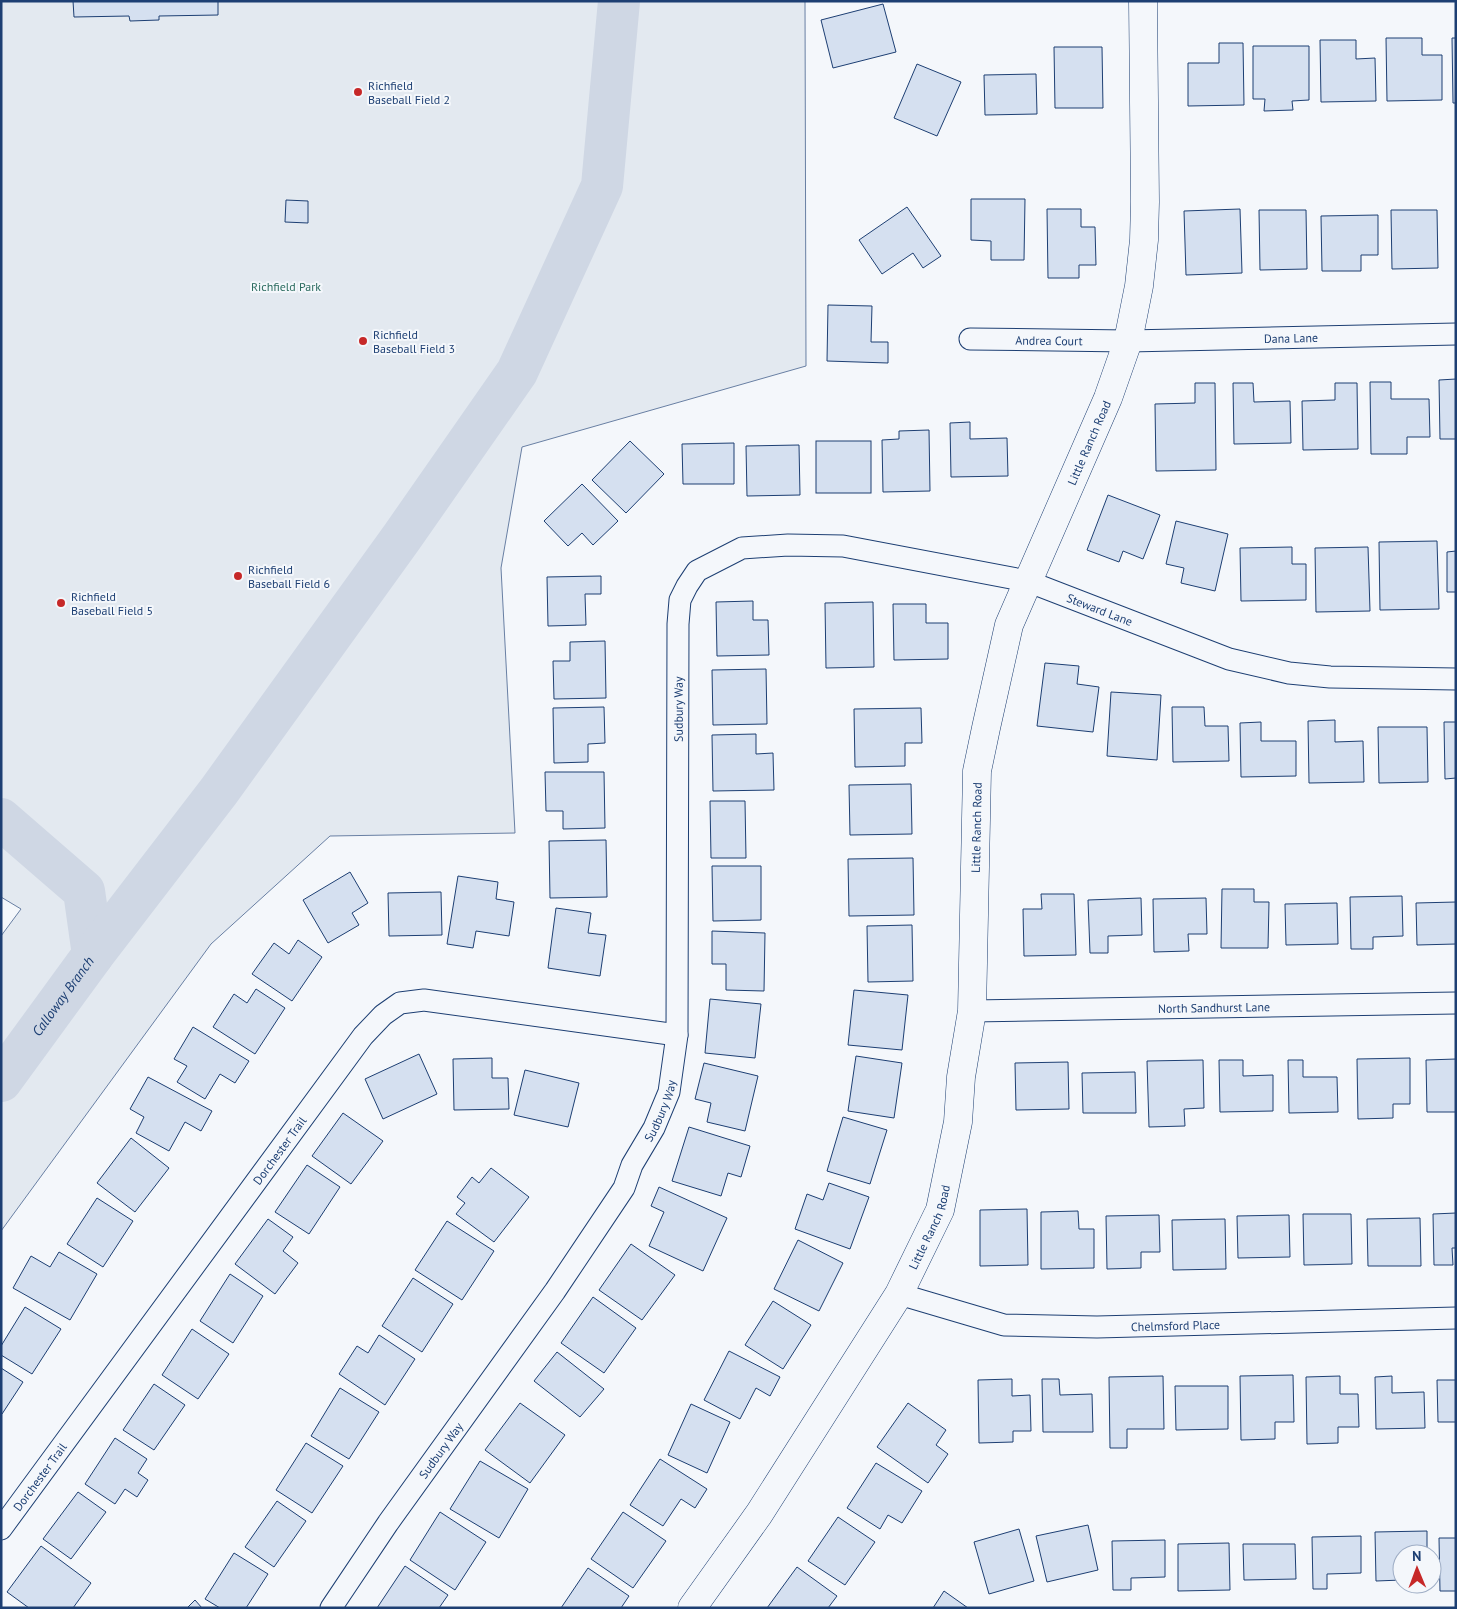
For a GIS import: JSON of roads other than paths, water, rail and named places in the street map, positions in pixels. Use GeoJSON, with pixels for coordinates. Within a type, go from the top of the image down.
{"type":"FeatureCollection","features":[{"type":"Feature","properties":{"kind":"street","name":"Little Ranch Road"},"geometry":{"type":"LineString","coordinates":[[692,1608],[759,1514],[899,1294],[940,1210],[958,1122],[961,1077],[972,1011],[977,771],[1009,625],[1108,398],[1128,341],[1139,286],[1144,240],[1144,1]]}},
{"type":"Feature","properties":{"kind":"street","name":"Dana Lane"},"geometry":{"type":"LineString","coordinates":[[1128,341],[1456,334]]}},
{"type":"Feature","properties":{"kind":"street","name":"Andrea Court"},"geometry":{"type":"LineString","coordinates":[[970,339],[1128,341]]}},
{"type":"Feature","properties":{"kind":"street","name":"Steward Lane"},"geometry":{"type":"LineString","coordinates":[[742,548],[788,545],[843,546],[1027,581],[1229,659],[1289,673],[1330,677],[1456,678]]}},
{"type":"Feature","properties":{"kind":"street","name":"Sudbury Way"},"geometry":{"type":"LineString","coordinates":[[331,1608],[388,1523],[555,1291],[624,1188],[632,1165],[654,1128],[669,1092],[677,1035],[678,624],[680,600],[697,571],[742,548]]}},
{"type":"Feature","properties":{"kind":"street","name":"Dorchester Trail"},"geometry":{"type":"LineString","coordinates":[[1,1529],[363,1036],[383,1015],[400,1003],[424,1000],[677,1035]]}},
{"type":"Feature","properties":{"kind":"street","name":"North Sandhurst Lane"},"geometry":{"type":"LineString","coordinates":[[972,1011],[1456,1003]]}},
{"type":"Feature","properties":{"kind":"street","name":"Chelmsford Place"},"geometry":{"type":"LineString","coordinates":[[899,1294],[1004,1325],[1097,1327],[1456,1318]]}},
{"type":"Feature","properties":{"kind":"waterway"},"geometry":{"type":"LineString","coordinates":[[1,1081],[93,955],[219,791],[402,537],[517,372],[602,186],[619,1]]}},
{"type":"Feature","properties":{"kind":"waterway","name":"Calloway Branch"},"geometry":{"type":"LineString","coordinates":[[1,819],[84,891],[93,955]]}},
{"type":"Feature","properties":{"kind":"place","name":"Richfield Baseball Field 2"},"geometry":{"type":"Point","coordinates":[358,92]}},
{"type":"Feature","properties":{"kind":"place","name":"Richfield Baseball Field 3"},"geometry":{"type":"Point","coordinates":[363,341]}},
{"type":"Feature","properties":{"kind":"place","name":"Richfield Baseball Field 6"},"geometry":{"type":"Point","coordinates":[238,576]}},
{"type":"Feature","properties":{"kind":"place","name":"Richfield Baseball Field 5"},"geometry":{"type":"Point","coordinates":[61,603]}},
{"type":"Feature","properties":{"kind":"park label","name":"Richfield Park"},"geometry":{"type":"Point","coordinates":[286,286]}}]}
